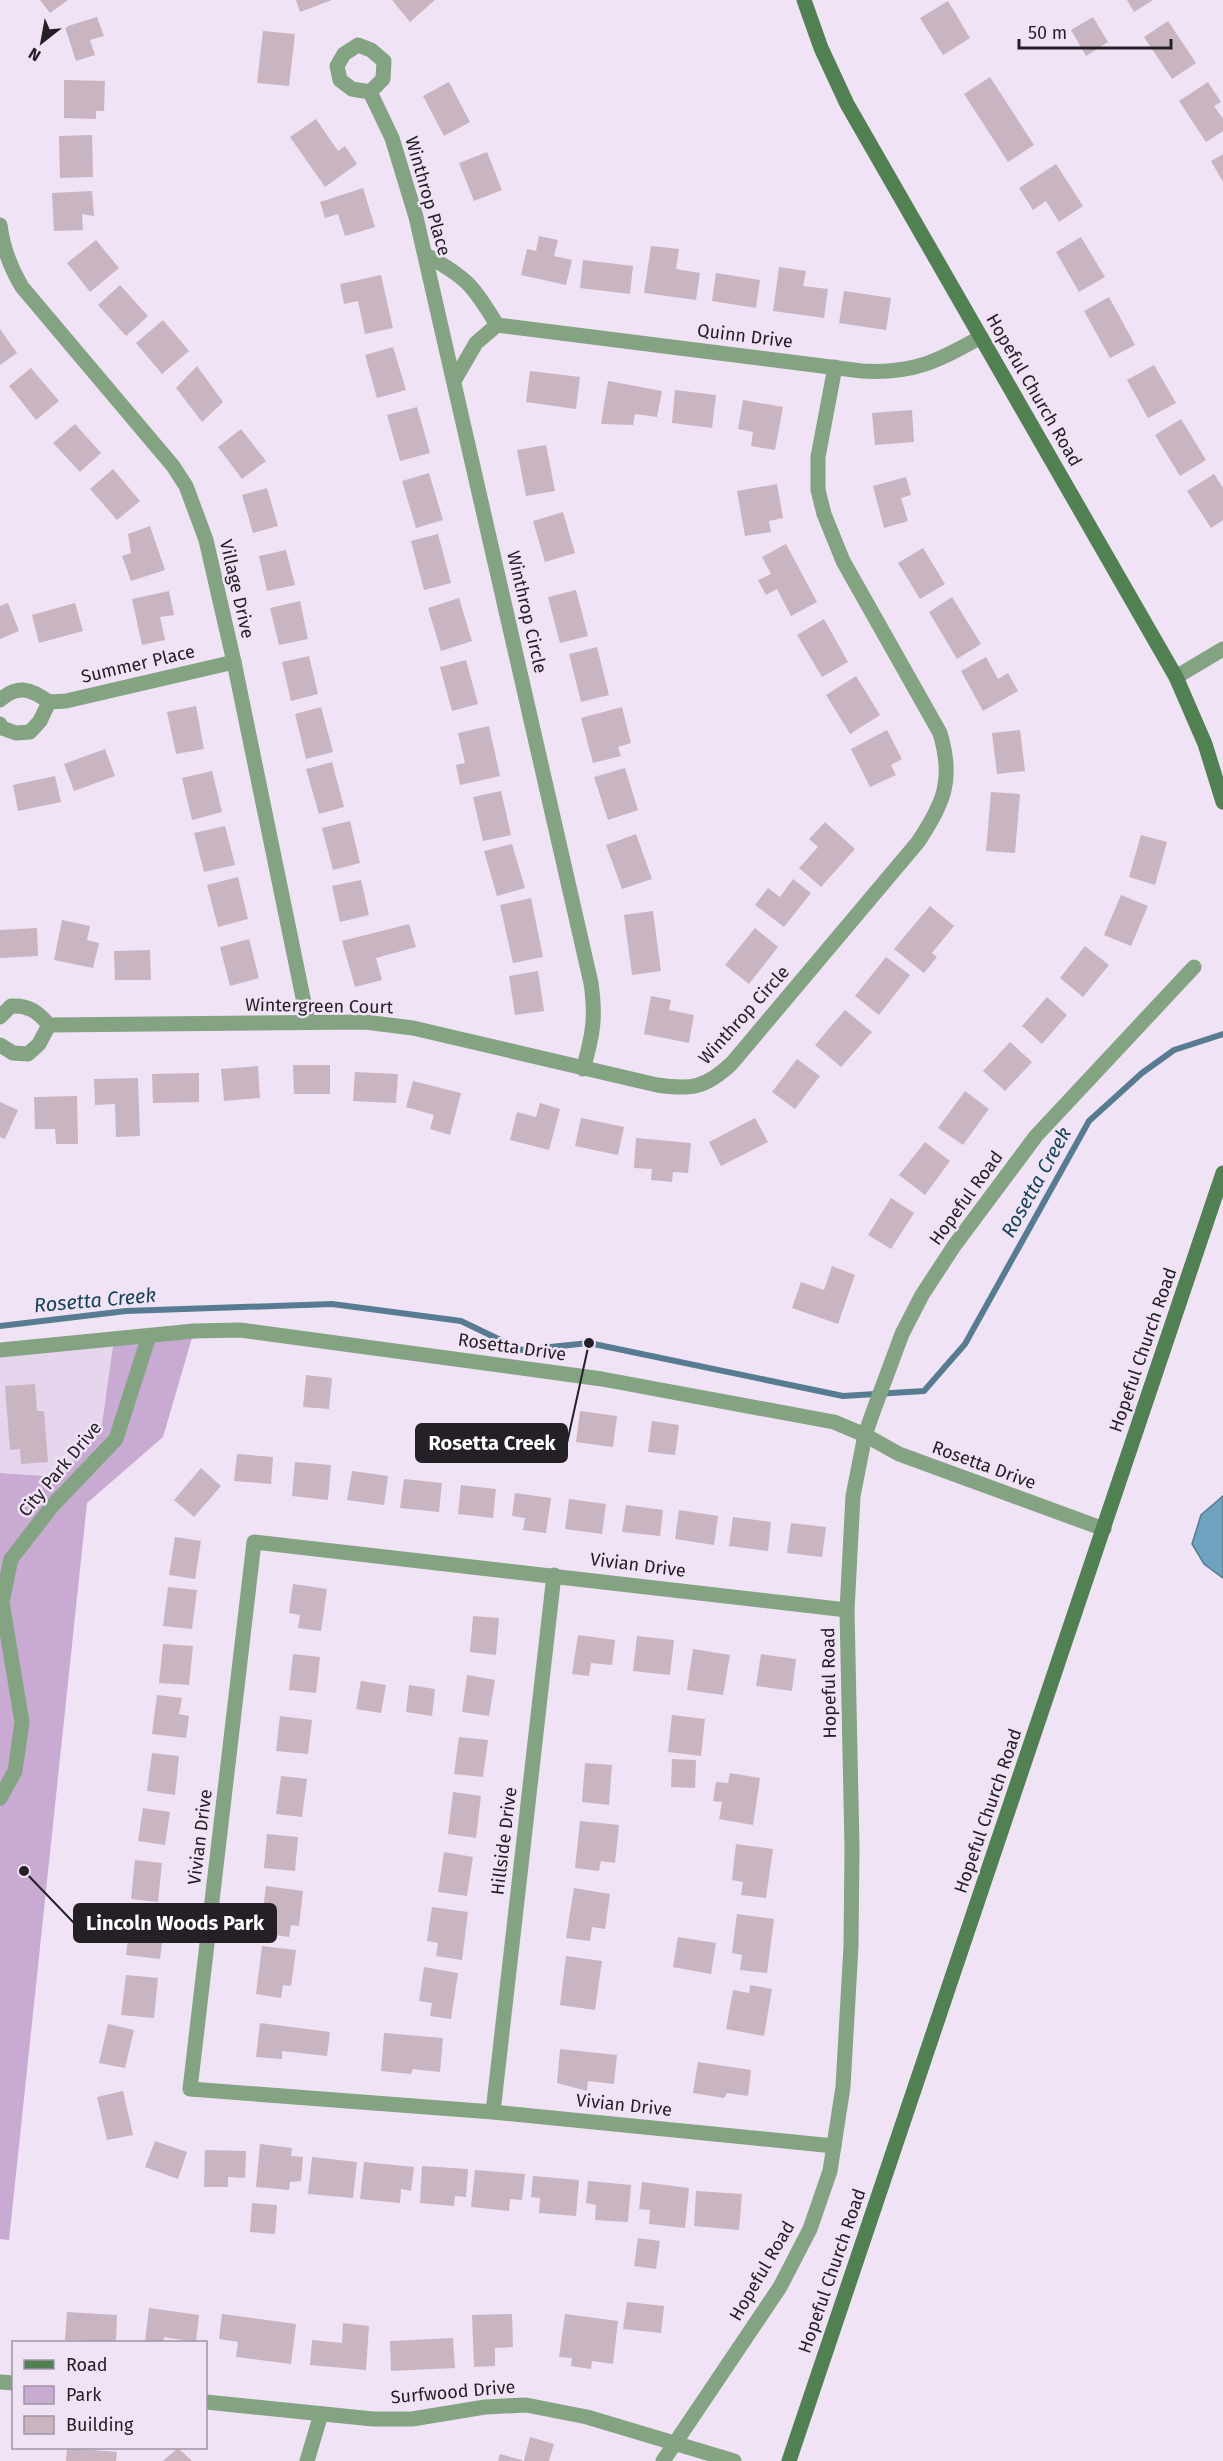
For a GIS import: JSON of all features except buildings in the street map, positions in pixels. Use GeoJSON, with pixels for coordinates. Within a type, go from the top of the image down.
{"type":"FeatureCollection","features":[{"type":"Feature","properties":{"kind":"main road","name":"Hopeful Church Road"},"geometry":{"type":"LineString","coordinates":[[804,0],[821,48],[847,104],[1176,677],[1205,744],[1223,802]]}},
{"type":"Feature","properties":{"kind":"main road","name":"Hopeful Church Road"},"geometry":{"type":"LineString","coordinates":[[789,2461],[1223,1173]]}},
{"type":"Feature","properties":{"kind":"street","name":"Winthrop Place"},"geometry":{"type":"LineString","coordinates":[[370,92],[392,138],[402,167],[440,314]]}},
{"type":"Feature","properties":{"kind":"street","name":"Village Drive"},"geometry":{"type":"LineString","coordinates":[[0,225],[9,266],[22,288],[173,466],[186,486],[206,540],[234,662],[308,1022]]}},
{"type":"Feature","properties":{"kind":"street"},"geometry":{"type":"LineString","coordinates":[[426,255],[457,272],[475,290],[496,326],[476,343],[454,381]]}},
{"type":"Feature","properties":{"kind":"street","name":"Winthrop Circle"},"geometry":{"type":"LineString","coordinates":[[440,314],[591,983],[595,1012],[594,1024],[583,1069],[677,1088],[698,1087],[717,1077],[732,1063],[918,842],[934,818],[944,797],[947,776],[946,755],[940,734],[843,561],[824,514],[818,490],[818,457],[835,367]]}},
{"type":"Feature","properties":{"kind":"street","name":"Quinn Drive"},"geometry":{"type":"LineString","coordinates":[[496,326],[889,373],[915,368],[940,359],[981,337]]}},
{"type":"Feature","properties":{"kind":"street"},"geometry":{"type":"LineString","coordinates":[[1176,677],[1223,649]]}},
{"type":"Feature","properties":{"kind":"street","name":"Summer Place"},"geometry":{"type":"LineString","coordinates":[[50,702],[66,701],[234,662]]}},
{"type":"Feature","properties":{"kind":"street"},"geometry":{"type":"LineString","coordinates":[[0,700],[10,692],[26,690],[50,702],[40,721],[30,732],[16,733],[2,728],[0,724]]}},
{"type":"Feature","properties":{"kind":"street","name":"Hopeful Road"},"geometry":{"type":"LineString","coordinates":[[663,2461],[780,2287],[821,2200],[830,2171],[843,2087],[851,1946],[852,1847],[847,1610],[853,1496],[865,1435],[873,1412],[902,1334],[922,1295],[954,1246],[1029,1145],[1095,1071],[1194,967]]}},
{"type":"Feature","properties":{"kind":"street"},"geometry":{"type":"LineString","coordinates":[[0,1017],[11,1006],[23,1005],[39,1012],[49,1025],[39,1044],[28,1054],[13,1053],[0,1045]]}},
{"type":"Feature","properties":{"kind":"street","name":"Wintergreen Court"},"geometry":{"type":"LineString","coordinates":[[49,1025],[365,1023],[412,1028],[583,1069]]}},
{"type":"Feature","properties":{"kind":"street","name":"Rosetta Drive"},"geometry":{"type":"LineString","coordinates":[[0,1350],[240,1330],[567,1375],[834,1422],[865,1435],[899,1454],[1104,1529]]}},
{"type":"Feature","properties":{"kind":"street","name":"City Park Drive"},"geometry":{"type":"LineString","coordinates":[[0,1798],[15,1772],[22,1722],[2,1602],[11,1558],[53,1505],[116,1439],[149,1336]]}},
{"type":"Feature","properties":{"kind":"street","name":"Vivian Drive"},"geometry":{"type":"LineString","coordinates":[[834,2146],[493,2112],[190,2089],[254,1542],[847,1610]]}},
{"type":"Feature","properties":{"kind":"street","name":"Hillside Drive"},"geometry":{"type":"LineString","coordinates":[[493,2112],[554,1575]]}},
{"type":"Feature","properties":{"kind":"street","name":"Surfwood Drive"},"geometry":{"type":"LineString","coordinates":[[207,2402],[373,2419],[412,2419],[485,2407],[526,2405],[587,2417],[734,2461]]}},
{"type":"Feature","properties":{"kind":"street"},"geometry":{"type":"LineString","coordinates":[[307,2461],[321,2414]]}},
{"type":"Feature","properties":{"kind":"shaded area"},"geometry":{"type":"Polygon","coordinates":[[[114,1339],[102,1424],[60,1477],[0,1473],[0,1350],[114,1339]]]}},
{"type":"Feature","properties":{"kind":"green space"},"geometry":{"type":"Polygon","coordinates":[[[194,1331],[163,1437],[87,1503],[9,2240],[0,2239],[0,1473],[60,1477],[102,1424],[114,1339],[194,1331]]]}},
{"type":"Feature","properties":{"kind":"water"},"geometry":{"type":"Polygon","coordinates":[[[1223,1496],[1223,1578],[1204,1564],[1192,1544],[1201,1515],[1223,1496]]]}},
{"type":"Feature","properties":{"kind":"waterway","name":"Rosetta Creek"},"geometry":{"type":"LineString","coordinates":[[0,1326],[126,1311],[332,1304],[461,1321],[521,1350],[589,1343],[843,1396],[924,1391],[965,1344],[1089,1121],[1142,1073],[1174,1050],[1223,1034]]}},
{"type":"Feature","properties":{"kind":"place","name":"Rosetta Creek"},"geometry":{"type":"Point","coordinates":[589,1343]}},
{"type":"Feature","properties":{"kind":"place","name":"Lincoln Woods Park"},"geometry":{"type":"Point","coordinates":[24,1871]}}]}
